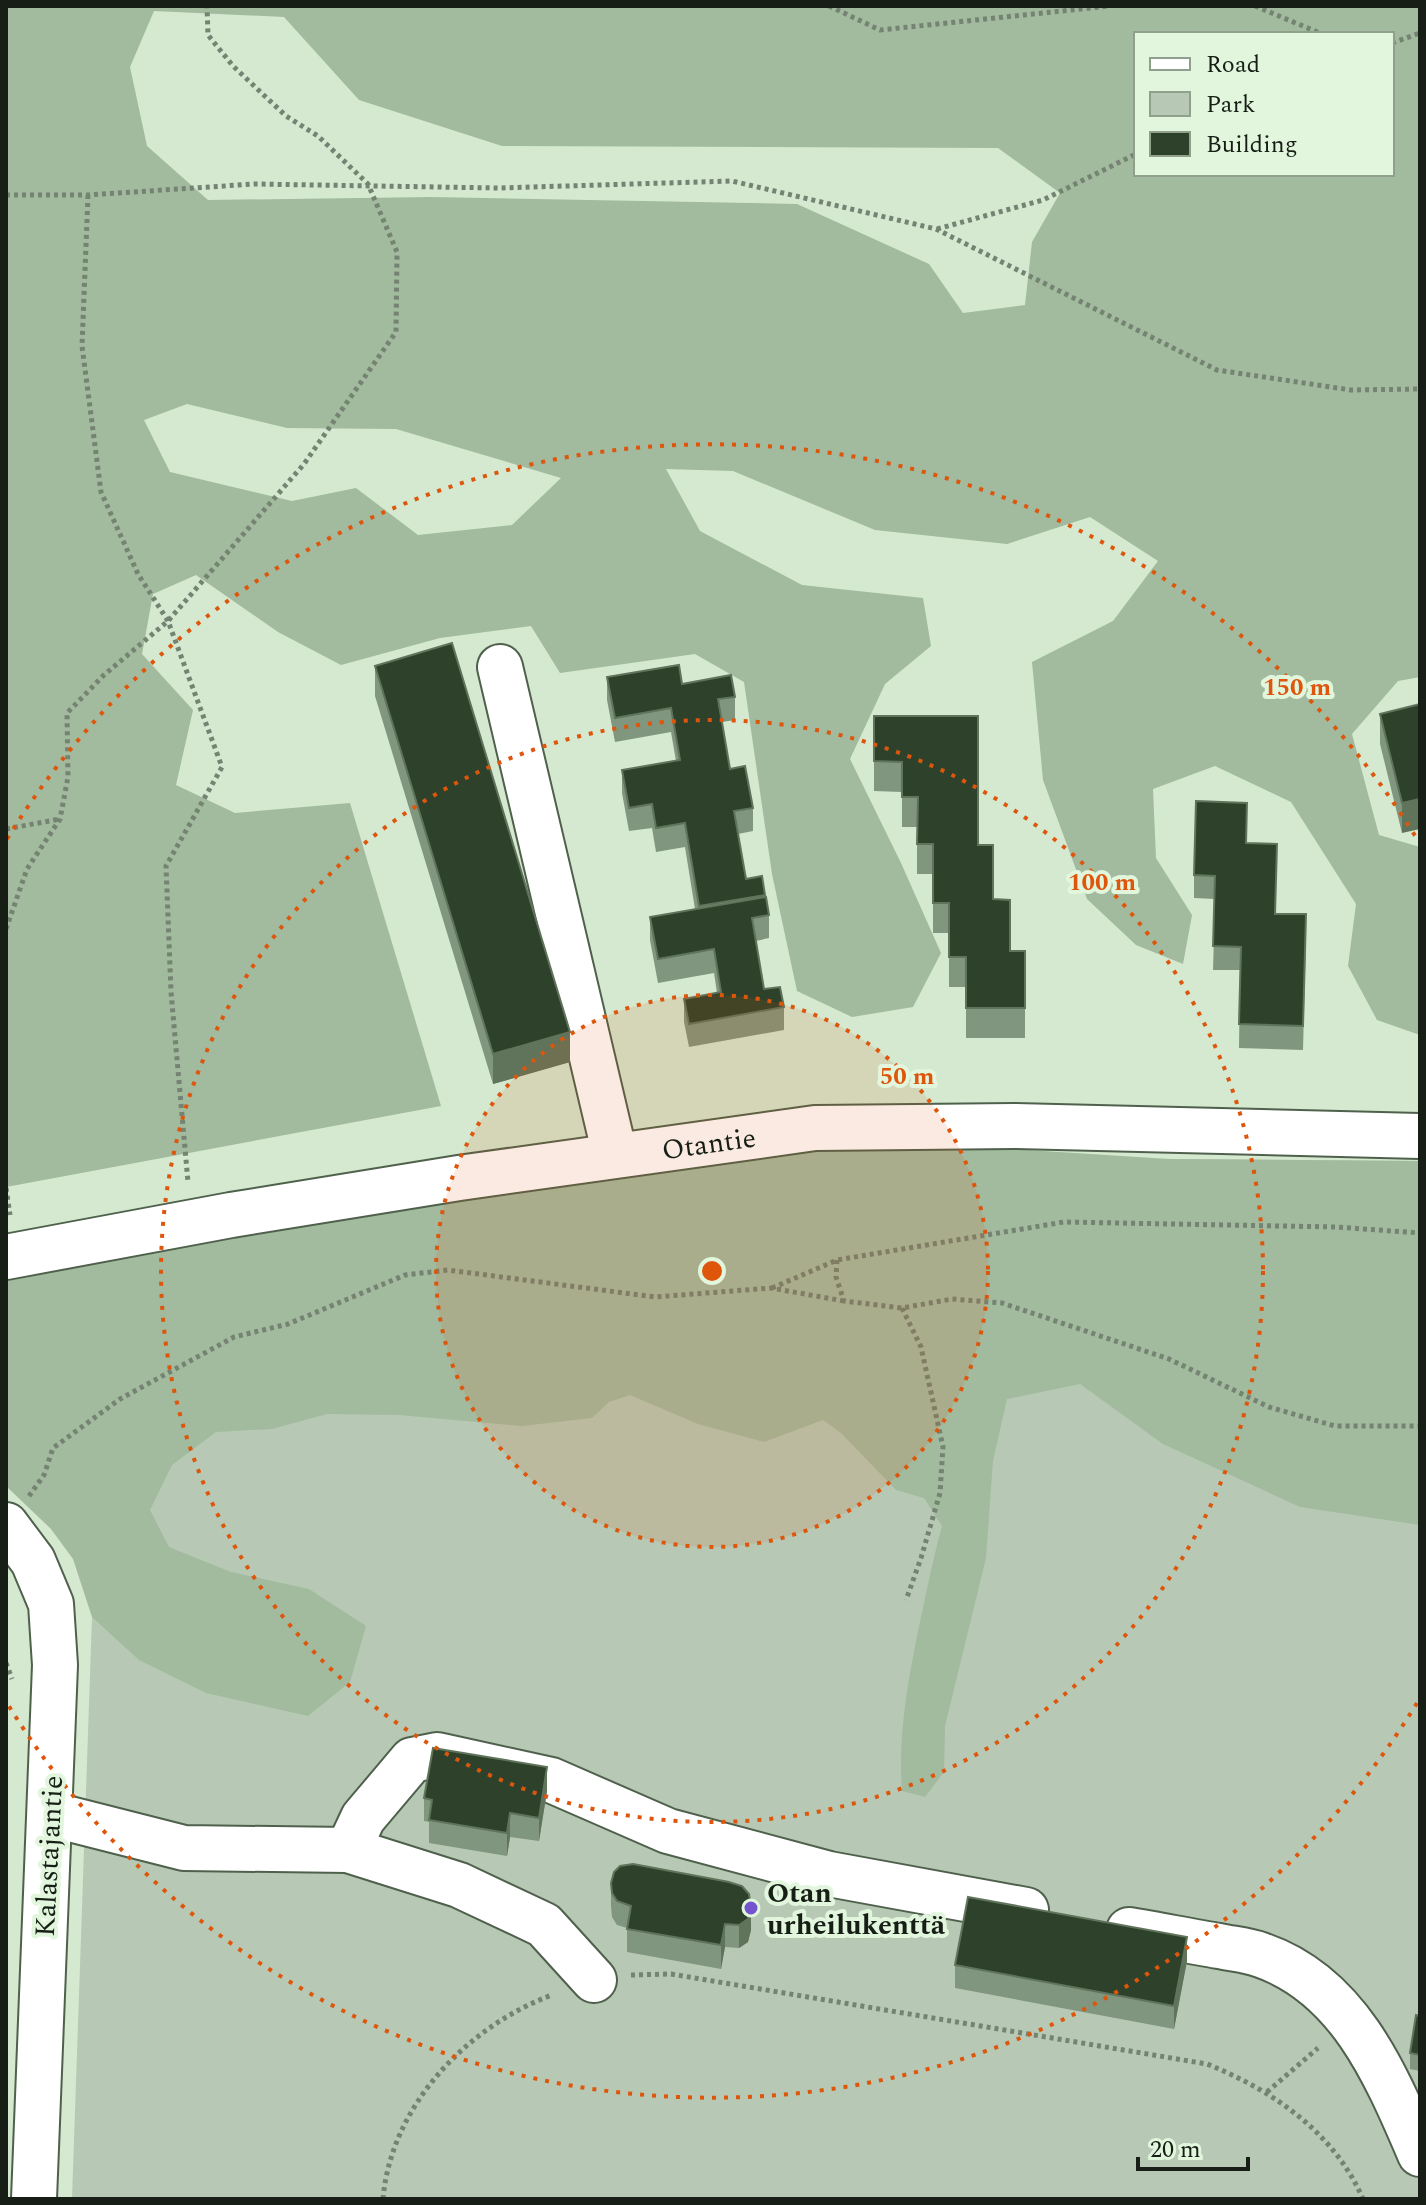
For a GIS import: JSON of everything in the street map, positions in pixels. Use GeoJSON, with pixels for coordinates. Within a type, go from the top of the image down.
{"type":"FeatureCollection","features":[{"type":"Feature","properties":{"kind":"street"},"geometry":{"type":"LineString","coordinates":[[500,667],[615,1155]]}},
{"type":"Feature","properties":{"kind":"street","name":"Otantie"},"geometry":{"type":"LineString","coordinates":[[6,1257],[231,1215],[615,1155],[815,1128],[1014,1126],[1420,1136]]}},
{"type":"Feature","properties":{"kind":"street","name":"Kalastajantie"},"geometry":{"type":"LineString","coordinates":[[6,1525],[33,1561],[51,1604],[55,1665],[34,2199]]}},
{"type":"Feature","properties":{"kind":"street"},"geometry":{"type":"LineString","coordinates":[[348,1850],[363,1818],[412,1760],[437,1755],[551,1780],[668,1831],[829,1874],[1260,1954],[1292,1968],[1322,1988],[1342,2009],[1356,2027],[1381,2072],[1420,2154]]}},
{"type":"Feature","properties":{"kind":"street"},"geometry":{"type":"LineString","coordinates":[[50,1814],[184,1848],[348,1850],[459,1885],[544,1925],[594,1980]]}},
{"type":"Feature","properties":{"kind":"path"},"geometry":{"type":"LineString","coordinates":[[6,929],[27,869],[60,819],[68,777],[67,713],[104,675],[168,621],[304,464],[396,332],[397,252],[368,184],[318,136],[286,116],[233,66],[208,35],[207,6]]}},
{"type":"Feature","properties":{"kind":"path"},"geometry":{"type":"LineString","coordinates":[[829,6],[880,30],[1110,6]]}},
{"type":"Feature","properties":{"kind":"path"},"geometry":{"type":"LineString","coordinates":[[1255,6],[1317,32]]}},
{"type":"Feature","properties":{"kind":"path"},"geometry":{"type":"LineString","coordinates":[[1394,42],[1420,33]]}},
{"type":"Feature","properties":{"kind":"path"},"geometry":{"type":"LineString","coordinates":[[936,229],[1043,200],[1134,155]]}},
{"type":"Feature","properties":{"kind":"path"},"geometry":{"type":"LineString","coordinates":[[6,195],[88,195],[254,184],[499,188],[732,181],[936,229],[1217,370],[1351,390],[1420,389]]}},
{"type":"Feature","properties":{"kind":"path"},"geometry":{"type":"LineString","coordinates":[[88,195],[82,346],[101,492],[138,574],[168,621],[222,767],[166,866],[171,992],[188,1191]]}},
{"type":"Feature","properties":{"kind":"path"},"geometry":{"type":"LineString","coordinates":[[6,829],[60,819]]}},
{"type":"Feature","properties":{"kind":"path"},"geometry":{"type":"LineString","coordinates":[[771,1288],[837,1260],[1064,1222],[1336,1227],[1420,1233]]}},
{"type":"Feature","properties":{"kind":"path"},"geometry":{"type":"LineString","coordinates":[[837,1260],[836,1277],[844,1301]]}},
{"type":"Feature","properties":{"kind":"path"},"geometry":{"type":"LineString","coordinates":[[44,1475],[53,1448],[120,1399],[234,1337],[288,1324],[405,1275],[448,1270],[655,1297],[771,1288],[902,1308],[952,1299],[1002,1303],[1169,1359],[1269,1407],[1335,1426],[1420,1426]]}},
{"type":"Feature","properties":{"kind":"path"},"geometry":{"type":"LineString","coordinates":[[902,1308],[921,1347],[943,1447],[940,1493],[906,1600]]}},
{"type":"Feature","properties":{"kind":"path"},"geometry":{"type":"LineString","coordinates":[[383,2199],[394,2154],[407,2121],[431,2083],[456,2055],[489,2027],[529,2003],[594,1980],[671,1974],[1207,2064],[1267,2092],[1319,2135],[1342,2162],[1363,2199]]}},
{"type":"Feature","properties":{"kind":"path"},"geometry":{"type":"LineString","coordinates":[[1267,2092],[1316,2050],[1342,2009]]}},
{"type":"Feature","properties":{"kind":"green space"},"geometry":{"type":"Polygon","coordinates":[[[6,6],[1420,6],[1420,677],[1398,681],[1352,734],[1379,835],[1420,847],[1420,1035],[1377,1020],[1348,966],[1356,904],[1291,802],[1215,766],[1153,789],[1156,858],[1192,915],[1183,964],[1136,945],[1087,899],[1043,780],[1032,662],[1113,621],[1158,561],[1090,517],[1007,544],[875,530],[733,471],[666,469],[700,531],[802,585],[923,598],[931,646],[885,684],[850,759],[941,953],[913,1007],[852,1017],[797,991],[772,874],[744,682],[695,654],[560,673],[531,626],[440,638],[341,665],[278,632],[196,575],[153,594],[142,654],[193,710],[176,785],[235,813],[350,803],[441,1106],[6,1187],[6,6]],[[154,11],[130,67],[147,146],[208,200],[431,197],[797,204],[929,264],[963,313],[1025,305],[1032,242],[1060,193],[998,148],[502,146],[359,100],[284,17],[154,11]],[[187,404],[144,420],[170,472],[292,501],[356,488],[418,535],[512,525],[561,478],[396,429],[287,428],[187,404]]]}},
{"type":"Feature","properties":{"kind":"green space"},"geometry":{"type":"Polygon","coordinates":[[[874,1140],[1169,1159],[1420,1161],[1420,1525],[1300,1507],[1163,1444],[1080,1384],[1007,1399],[993,1461],[986,1558],[945,1726],[944,1772],[925,1797],[902,1791],[902,1732],[917,1636],[942,1526],[924,1498],[896,1490],[841,1433],[823,1420],[764,1442],[698,1424],[630,1395],[609,1402],[592,1418],[522,1426],[399,1415],[327,1414],[272,1429],[216,1432],[172,1465],[150,1510],[169,1547],[231,1572],[309,1589],[366,1626],[350,1682],[308,1716],[206,1693],[139,1660],[92,1617],[73,1559],[51,1529],[6,1486],[6,1276],[627,1169],[874,1140]]]}},
{"type":"Feature","properties":{"kind":"green space","name":"Otan urheilukenttä"},"geometry":{"type":"Polygon","coordinates":[[[1169,1159],[1420,1161],[1420,2199],[72,2199],[92,1617],[191,1239],[1169,1159]]]}},
{"type":"Feature","properties":{"kind":"building"},"geometry":{"type":"Polygon","coordinates":[[[452,643],[570,1032],[493,1054],[375,666],[452,643]]]}},
{"type":"Feature","properties":{"kind":"building"},"geometry":{"type":"Polygon","coordinates":[[[679,665],[682,684],[731,675],[735,697],[718,699],[730,769],[745,766],[753,808],[734,811],[746,879],[762,876],[765,895],[699,906],[685,823],[656,828],[652,804],[629,808],[622,770],[680,760],[671,708],[615,718],[607,677],[679,665]]]}},
{"type":"Feature","properties":{"kind":"building"},"geometry":{"type":"Polygon","coordinates":[[[1420,704],[1420,799],[1402,803],[1380,714],[1420,704]]]}},
{"type":"Feature","properties":{"kind":"building"},"geometry":{"type":"Polygon","coordinates":[[[874,716],[978,716],[978,845],[993,845],[993,899],[1010,900],[1010,951],[1025,951],[1025,1008],[966,1008],[966,957],[949,957],[949,903],[933,903],[933,844],[917,844],[918,797],[902,797],[902,762],[874,761],[874,716]]]}},
{"type":"Feature","properties":{"kind":"building"},"geometry":{"type":"Polygon","coordinates":[[[1196,801],[1247,803],[1246,843],[1277,844],[1275,914],[1306,914],[1303,1026],[1239,1024],[1241,947],[1213,946],[1215,876],[1194,875],[1196,801]]]}},
{"type":"Feature","properties":{"kind":"building"},"geometry":{"type":"Polygon","coordinates":[[[766,897],[769,915],[752,918],[764,989],[780,987],[784,1007],[689,1024],[684,999],[721,992],[714,949],[658,959],[650,917],[766,897]]]}},
{"type":"Feature","properties":{"kind":"building"},"geometry":{"type":"Polygon","coordinates":[[[433,1748],[547,1767],[539,1818],[510,1813],[507,1833],[429,1820],[432,1800],[424,1798],[433,1748]]]}},
{"type":"Feature","properties":{"kind":"building"},"geometry":{"type":"Polygon","coordinates":[[[633,1864],[742,1886],[749,1894],[751,1907],[748,1919],[739,1925],[725,1924],[721,1945],[627,1929],[631,1906],[617,1901],[611,1883],[614,1872],[620,1866],[633,1864]]]}},
{"type":"Feature","properties":{"kind":"building"},"geometry":{"type":"Polygon","coordinates":[[[968,1897],[1187,1937],[1174,2006],[955,1965],[968,1897]]]}},
{"type":"Feature","properties":{"kind":"building"},"geometry":{"type":"Polygon","coordinates":[[[1416,2015],[1420,2016],[1420,2055],[1410,2053],[1416,2015]]]}},
{"type":"Feature","properties":{"kind":"place","name":"Otan urheilukenttä"},"geometry":{"type":"Point","coordinates":[751,1908]}}]}
